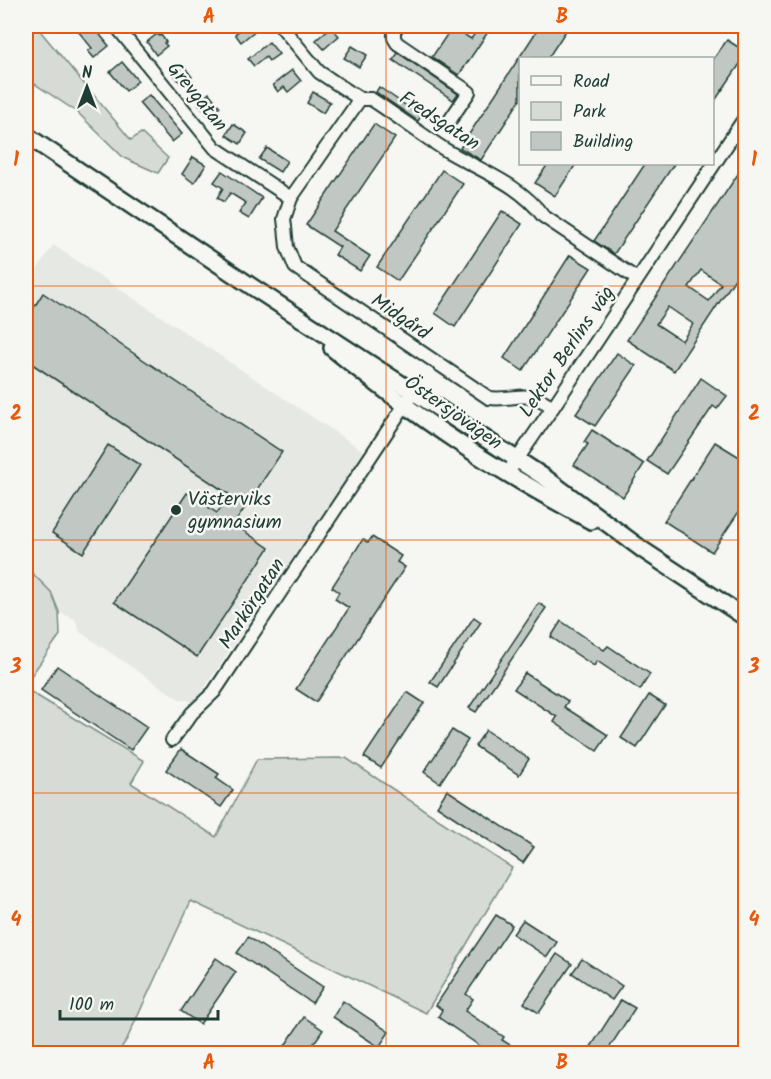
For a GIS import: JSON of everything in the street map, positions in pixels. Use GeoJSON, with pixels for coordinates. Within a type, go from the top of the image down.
{"type":"FeatureCollection","features":[{"type":"Feature","properties":{"kind":"main road","name":"Östersjövägen"},"geometry":{"type":"LineString","coordinates":[[26,135],[254,288],[547,479],[643,550],[746,618]]}},
{"type":"Feature","properties":{"kind":"main road","name":"Östersjövägen"},"geometry":{"type":"LineString","coordinates":[[254,288],[455,441],[507,474],[643,550]]}},
{"type":"Feature","properties":{"kind":"street","name":"Grevgatan"},"geometry":{"type":"LineString","coordinates":[[116,26],[215,148],[291,198]]}},
{"type":"Feature","properties":{"kind":"street","name":"Fredsgatan"},"geometry":{"type":"LineString","coordinates":[[281,26],[319,72],[360,99],[371,99],[446,150],[511,186],[534,204],[543,216],[613,265]]}},
{"type":"Feature","properties":{"kind":"street","name":"Fredsgatan"},"geometry":{"type":"LineString","coordinates":[[398,26],[394,30],[394,38],[398,43],[469,92],[448,123]]}},
{"type":"Feature","properties":{"kind":"street"},"geometry":{"type":"LineString","coordinates":[[291,198],[360,99]]}},
{"type":"Feature","properties":{"kind":"street","name":"Lektor Berlins väg"},"geometry":{"type":"LineString","coordinates":[[714,164],[746,116]]}},
{"type":"Feature","properties":{"kind":"street","name":"Lektor Berlins väg"},"geometry":{"type":"LineString","coordinates":[[507,474],[713,165]]}},
{"type":"Feature","properties":{"kind":"street","name":"Midgård"},"geometry":{"type":"LineString","coordinates":[[291,198],[284,219],[287,247],[295,267],[489,398],[501,400],[534,396],[553,407]]}},
{"type":"Feature","properties":{"kind":"street","name":"Lektor Berlins väg"},"geometry":{"type":"LineString","coordinates":[[613,265],[637,279]]}},
{"type":"Feature","properties":{"kind":"street","name":"Markörgatan"},"geometry":{"type":"LineString","coordinates":[[172,740],[192,713],[214,692],[414,391]]}},
{"type":"Feature","properties":{"kind":"shaded area","name":"Västerviks gymnasium"},"geometry":{"type":"Polygon","coordinates":[[[53,245],[365,452],[198,697],[192,701],[179,699],[80,632],[75,619],[59,612],[51,592],[26,567],[26,287],[53,245]]]}},
{"type":"Feature","properties":{"kind":"green space"},"geometry":{"type":"Polygon","coordinates":[[[26,26],[36,26],[131,140],[141,133],[168,158],[158,173],[124,158],[77,112],[26,78],[26,26]]]}},
{"type":"Feature","properties":{"kind":"green space"},"geometry":{"type":"Polygon","coordinates":[[[26,567],[51,592],[59,612],[60,635],[26,683],[26,567]]]}},
{"type":"Feature","properties":{"kind":"green space"},"geometry":{"type":"Polygon","coordinates":[[[26,689],[144,761],[131,783],[216,837],[257,759],[346,758],[512,868],[426,1013],[191,901],[127,1039],[118,1053],[26,1053],[26,689]]]}},
{"type":"Feature","properties":{"kind":"building"},"geometry":{"type":"Polygon","coordinates":[[[86,26],[93,26],[109,46],[94,58],[88,51],[92,48],[78,31],[86,26]]]}},
{"type":"Feature","properties":{"kind":"building"},"geometry":{"type":"Polygon","coordinates":[[[237,26],[261,26],[241,42],[235,34],[240,30],[237,26]]]}},
{"type":"Feature","properties":{"kind":"building"},"geometry":{"type":"Polygon","coordinates":[[[480,26],[492,26],[459,75],[432,57],[452,27],[471,39],[480,26]]]}},
{"type":"Feature","properties":{"kind":"building"},"geometry":{"type":"Polygon","coordinates":[[[540,26],[569,26],[549,57],[520,57],[540,26]]]}},
{"type":"Feature","properties":{"kind":"building"},"geometry":{"type":"Polygon","coordinates":[[[331,27],[339,36],[324,49],[316,40],[331,27]]]}},
{"type":"Feature","properties":{"kind":"building"},"geometry":{"type":"Polygon","coordinates":[[[157,34],[161,35],[167,46],[156,55],[147,42],[157,34]]]}},
{"type":"Feature","properties":{"kind":"building"},"geometry":{"type":"Polygon","coordinates":[[[727,40],[746,52],[714,102],[714,58],[727,40]]]}},
{"type":"Feature","properties":{"kind":"building"},"geometry":{"type":"Polygon","coordinates":[[[269,42],[279,54],[269,61],[266,57],[254,66],[248,59],[269,42]]]}},
{"type":"Feature","properties":{"kind":"building"},"geometry":{"type":"Polygon","coordinates":[[[352,46],[367,55],[359,67],[344,58],[352,46]]]}},
{"type":"Feature","properties":{"kind":"building"},"geometry":{"type":"Polygon","coordinates":[[[398,53],[458,94],[453,100],[393,60],[398,53]]]}},
{"type":"Feature","properties":{"kind":"building"},"geometry":{"type":"Polygon","coordinates":[[[519,58],[519,102],[481,160],[460,148],[519,58]]]}},
{"type":"Feature","properties":{"kind":"building"},"geometry":{"type":"Polygon","coordinates":[[[122,62],[138,81],[126,91],[110,72],[122,62]]]}},
{"type":"Feature","properties":{"kind":"building"},"geometry":{"type":"Polygon","coordinates":[[[183,65],[192,77],[182,85],[173,73],[183,65]]]}},
{"type":"Feature","properties":{"kind":"building"},"geometry":{"type":"Polygon","coordinates":[[[292,70],[301,81],[288,92],[284,87],[278,92],[273,85],[292,70]]]}},
{"type":"Feature","properties":{"kind":"building"},"geometry":{"type":"Polygon","coordinates":[[[379,87],[421,116],[418,121],[376,92],[379,87]]]}},
{"type":"Feature","properties":{"kind":"building"},"geometry":{"type":"Polygon","coordinates":[[[313,92],[330,102],[323,113],[307,103],[313,92]]]}},
{"type":"Feature","properties":{"kind":"building"},"geometry":{"type":"Polygon","coordinates":[[[209,93],[220,107],[209,116],[198,103],[209,93]]]}},
{"type":"Feature","properties":{"kind":"building"},"geometry":{"type":"Polygon","coordinates":[[[149,95],[182,134],[172,142],[139,103],[149,95]]]}},
{"type":"Feature","properties":{"kind":"building"},"geometry":{"type":"Polygon","coordinates":[[[233,124],[247,133],[240,144],[226,135],[233,124]]]}},
{"type":"Feature","properties":{"kind":"building"},"geometry":{"type":"Polygon","coordinates":[[[374,124],[395,138],[332,231],[370,256],[360,271],[335,255],[340,247],[306,225],[374,124]]]}},
{"type":"Feature","properties":{"kind":"building"},"geometry":{"type":"Polygon","coordinates":[[[267,148],[287,161],[280,172],[259,159],[267,148]]]}},
{"type":"Feature","properties":{"kind":"building"},"geometry":{"type":"Polygon","coordinates":[[[193,157],[206,165],[194,183],[182,174],[193,157]]]}},
{"type":"Feature","properties":{"kind":"building"},"geometry":{"type":"Polygon","coordinates":[[[746,162],[746,262],[674,371],[627,340],[746,162]],[[701,270],[689,287],[709,301],[721,284],[701,270]],[[668,307],[656,324],[682,341],[693,324],[668,307]]]}},
{"type":"Feature","properties":{"kind":"building"},"geometry":{"type":"Polygon","coordinates":[[[547,165],[575,165],[555,196],[535,183],[547,165]]]}},
{"type":"Feature","properties":{"kind":"building"},"geometry":{"type":"Polygon","coordinates":[[[644,165],[673,165],[614,254],[594,241],[644,165]]]}},
{"type":"Feature","properties":{"kind":"building"},"geometry":{"type":"Polygon","coordinates":[[[442,170],[463,184],[398,281],[377,267],[442,170]]]}},
{"type":"Feature","properties":{"kind":"building"},"geometry":{"type":"Polygon","coordinates":[[[222,171],[262,198],[249,219],[239,213],[246,203],[230,193],[224,202],[217,198],[223,188],[214,182],[222,171]]]}},
{"type":"Feature","properties":{"kind":"building"},"geometry":{"type":"Polygon","coordinates":[[[502,211],[522,224],[455,327],[435,313],[502,211]]]}},
{"type":"Feature","properties":{"kind":"building"},"geometry":{"type":"Polygon","coordinates":[[[570,255],[591,268],[523,371],[504,358],[570,255]]]}},
{"type":"Feature","properties":{"kind":"building"},"geometry":{"type":"Polygon","coordinates":[[[43,293],[282,452],[234,524],[269,548],[197,657],[114,602],[187,493],[217,513],[230,495],[26,360],[26,320],[43,293]]]}},
{"type":"Feature","properties":{"kind":"building"},"geometry":{"type":"Polygon","coordinates":[[[617,353],[636,366],[595,426],[576,414],[617,353]]]}},
{"type":"Feature","properties":{"kind":"building"},"geometry":{"type":"Polygon","coordinates":[[[701,378],[727,396],[717,409],[713,406],[667,474],[647,461],[701,378]]]}},
{"type":"Feature","properties":{"kind":"building"},"geometry":{"type":"Polygon","coordinates":[[[592,430],[644,464],[623,497],[574,465],[588,444],[584,442],[592,430]]]}},
{"type":"Feature","properties":{"kind":"building"},"geometry":{"type":"Polygon","coordinates":[[[715,442],[746,461],[746,501],[712,552],[664,521],[715,442]]]}},
{"type":"Feature","properties":{"kind":"building"},"geometry":{"type":"Polygon","coordinates":[[[108,445],[140,465],[83,553],[52,533],[108,445]]]}},
{"type":"Feature","properties":{"kind":"building"},"geometry":{"type":"Polygon","coordinates":[[[372,537],[401,556],[397,562],[405,567],[316,702],[296,689],[349,608],[335,599],[339,592],[332,587],[363,539],[368,543],[372,537]]]}},
{"type":"Feature","properties":{"kind":"building"},"geometry":{"type":"Polygon","coordinates":[[[539,603],[546,608],[476,712],[469,708],[539,603]]]}},
{"type":"Feature","properties":{"kind":"building"},"geometry":{"type":"Polygon","coordinates":[[[474,617],[481,622],[438,687],[430,682],[474,617]]]}},
{"type":"Feature","properties":{"kind":"building"},"geometry":{"type":"Polygon","coordinates":[[[561,621],[604,650],[608,646],[650,674],[640,690],[597,661],[594,666],[551,637],[561,621]]]}},
{"type":"Feature","properties":{"kind":"building"},"geometry":{"type":"Polygon","coordinates":[[[57,666],[147,727],[131,750],[41,690],[57,666]]]}},
{"type":"Feature","properties":{"kind":"building"},"geometry":{"type":"Polygon","coordinates":[[[525,673],[568,701],[564,707],[608,735],[597,751],[554,722],[557,717],[514,689],[525,673]]]}},
{"type":"Feature","properties":{"kind":"building"},"geometry":{"type":"Polygon","coordinates":[[[407,692],[424,703],[381,768],[364,757],[407,692]]]}},
{"type":"Feature","properties":{"kind":"building"},"geometry":{"type":"Polygon","coordinates":[[[649,695],[665,705],[637,748],[621,738],[649,695]]]}},
{"type":"Feature","properties":{"kind":"building"},"geometry":{"type":"Polygon","coordinates":[[[452,730],[468,740],[440,783],[424,772],[452,730]]]}},
{"type":"Feature","properties":{"kind":"building"},"geometry":{"type":"Polygon","coordinates":[[[486,730],[529,759],[519,775],[475,746],[486,730]]]}},
{"type":"Feature","properties":{"kind":"building"},"geometry":{"type":"Polygon","coordinates":[[[181,749],[219,774],[216,778],[233,790],[221,807],[166,770],[181,749]]]}},
{"type":"Feature","properties":{"kind":"building"},"geometry":{"type":"Polygon","coordinates":[[[447,790],[534,847],[523,863],[437,806],[447,790]]]}},
{"type":"Feature","properties":{"kind":"building"},"geometry":{"type":"Polygon","coordinates":[[[496,915],[512,925],[466,994],[473,999],[465,1011],[504,1037],[502,1040],[523,1053],[490,1053],[438,1017],[442,1010],[436,1005],[496,915]]]}},
{"type":"Feature","properties":{"kind":"building"},"geometry":{"type":"Polygon","coordinates":[[[523,920],[557,942],[547,957],[513,934],[523,920]]]}},
{"type":"Feature","properties":{"kind":"building"},"geometry":{"type":"Polygon","coordinates":[[[248,937],[323,987],[312,1003],[237,953],[248,937]]]}},
{"type":"Feature","properties":{"kind":"building"},"geometry":{"type":"Polygon","coordinates":[[[557,954],[572,964],[539,1013],[524,1003],[557,954]]]}},
{"type":"Feature","properties":{"kind":"building"},"geometry":{"type":"Polygon","coordinates":[[[216,958],[236,972],[200,1024],[181,1011],[216,958]]]}},
{"type":"Feature","properties":{"kind":"building"},"geometry":{"type":"Polygon","coordinates":[[[582,959],[622,986],[612,1000],[572,973],[582,959]]]}},
{"type":"Feature","properties":{"kind":"building"},"geometry":{"type":"Polygon","coordinates":[[[621,1000],[635,1008],[606,1053],[587,1053],[621,1000]]]}},
{"type":"Feature","properties":{"kind":"building"},"geometry":{"type":"Polygon","coordinates":[[[343,1001],[389,1032],[379,1047],[333,1017],[343,1001]]]}},
{"type":"Feature","properties":{"kind":"building"},"geometry":{"type":"Polygon","coordinates":[[[304,1017],[323,1030],[307,1053],[280,1053],[304,1017]]]}},
{"type":"Feature","properties":{"kind":"place","name":"Västerviks gymnasium"},"geometry":{"type":"Point","coordinates":[176,510]}}]}
